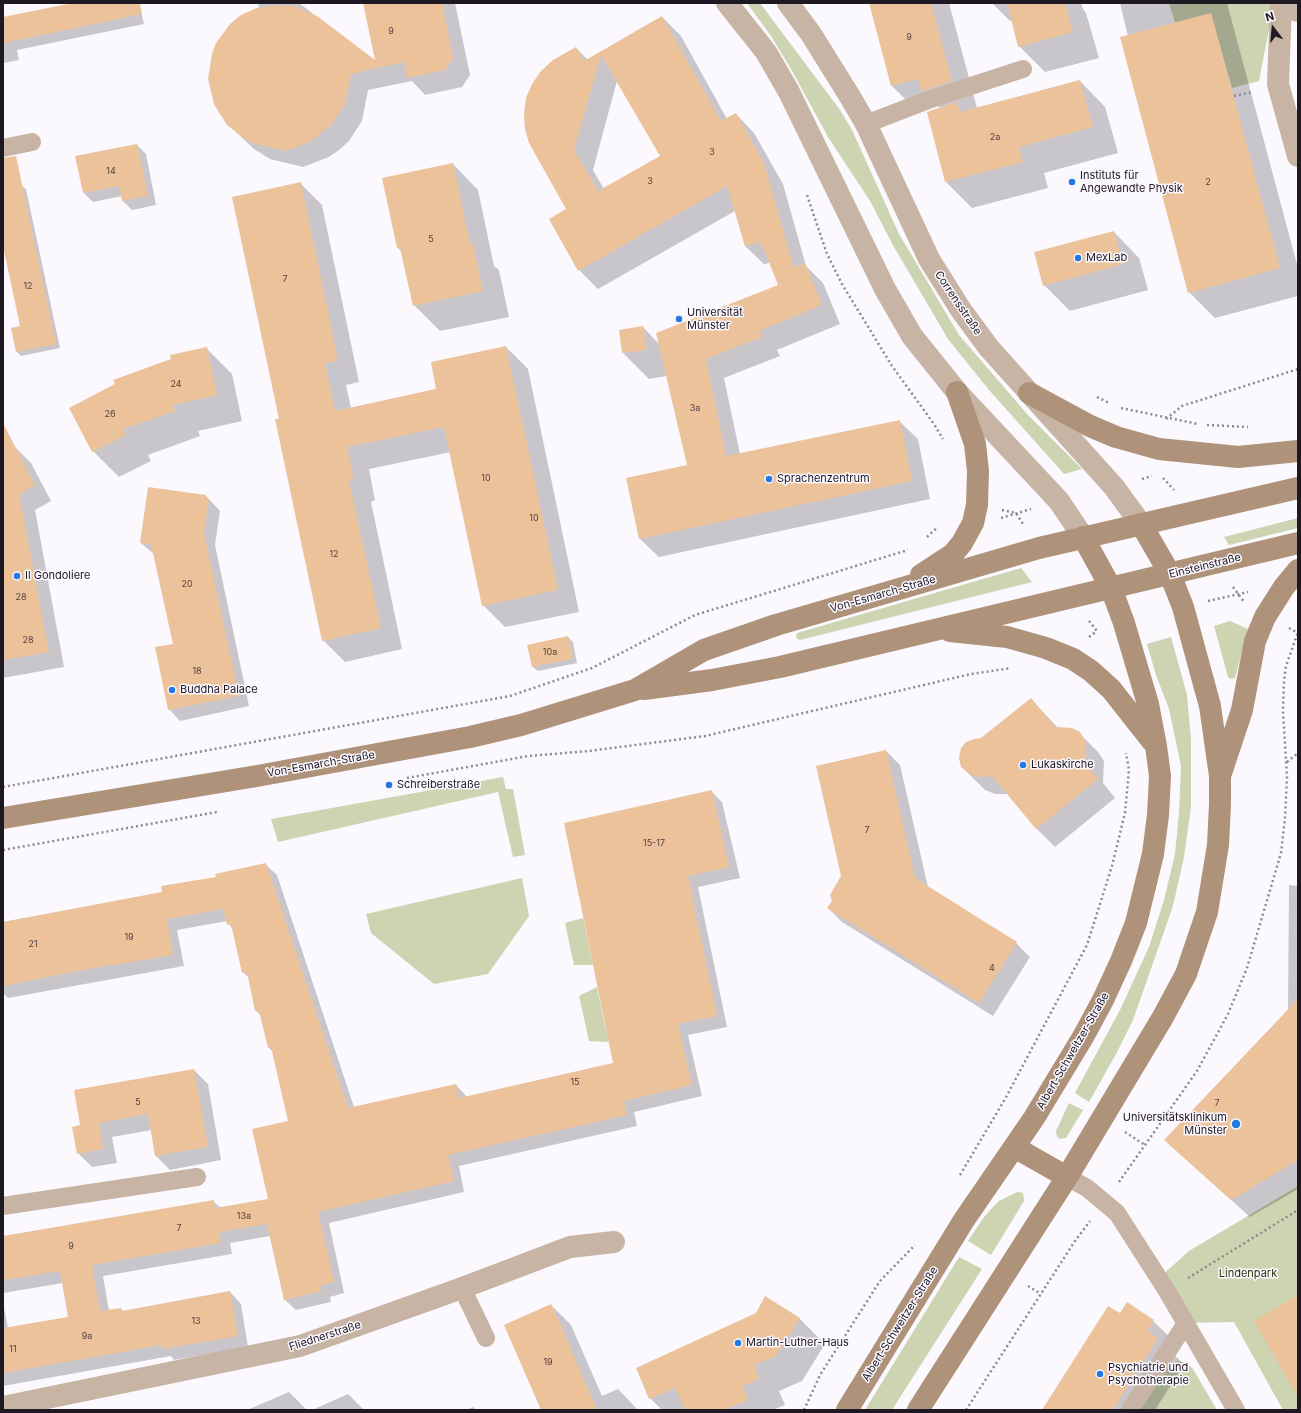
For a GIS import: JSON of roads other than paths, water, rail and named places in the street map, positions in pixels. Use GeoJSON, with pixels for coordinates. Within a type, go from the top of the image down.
{"type":"FeatureCollection","features":[{"type":"Feature","properties":{"kind":"main road"},"geometry":{"type":"LineString","coordinates":[[901,588],[953,554],[962,543],[972,523],[979,492],[977,457],[975,444],[956,392]]}},
{"type":"Feature","properties":{"kind":"main road"},"geometry":{"type":"LineString","coordinates":[[1029,393],[1090,426],[1116,437],[1159,449],[1238,457],[1298,451]]}},
{"type":"Feature","properties":{"kind":"main road"},"geometry":{"type":"LineString","coordinates":[[1141,524],[1298,488]]}},
{"type":"Feature","properties":{"kind":"main road","name":"Von-Esmarch-Straße"},"geometry":{"type":"LineString","coordinates":[[635,690],[704,650],[776,625],[1039,548],[1141,524]]}},
{"type":"Feature","properties":{"kind":"main road","name":"Corrensstraße"},"geometry":{"type":"LineString","coordinates":[[1141,524],[1170,574]]}},
{"type":"Feature","properties":{"kind":"main road","name":"Albert-Schweitzer-Straße"},"geometry":{"type":"LineString","coordinates":[[847,1410],[964,1220],[1014,1147],[1083,1037],[1103,1000],[1130,939],[1148,876],[1156,834],[1160,776],[1156,746],[1138,667],[1111,588],[1083,537]]}},
{"type":"Feature","properties":{"kind":"main road","name":"Einsteinstraße"},"geometry":{"type":"LineString","coordinates":[[1111,588],[1298,543]]}},
{"type":"Feature","properties":{"kind":"main road"},"geometry":{"type":"LineString","coordinates":[[1220,776],[1228,757],[1242,710],[1255,641],[1265,617],[1284,587],[1298,570]]}},
{"type":"Feature","properties":{"kind":"main road"},"geometry":{"type":"LineString","coordinates":[[918,1410],[1067,1177],[1163,1017],[1186,974],[1207,912],[1215,868],[1220,823],[1220,776],[1210,706],[1183,607],[1170,574]]}},
{"type":"Feature","properties":{"kind":"main road","name":"Von-Esmarch-Straße"},"geometry":{"type":"LineString","coordinates":[[3,818],[265,774],[470,737],[521,725],[635,690],[712,680],[780,667],[1111,588]]}},
{"type":"Feature","properties":{"kind":"main road"},"geometry":{"type":"LineString","coordinates":[[937,629],[1007,637],[1046,648],[1073,659],[1112,689],[1156,746]]}},
{"type":"Feature","properties":{"kind":"main road"},"geometry":{"type":"LineString","coordinates":[[1014,1147],[1067,1177]]}},
{"type":"Feature","properties":{"kind":"street"},"geometry":{"type":"LineString","coordinates":[[727,3],[766,52],[789,92],[885,289],[912,336],[956,392],[1059,501],[1083,537]]}},
{"type":"Feature","properties":{"kind":"street","name":"Corrensstraße"},"geometry":{"type":"LineString","coordinates":[[788,3],[831,65],[866,124],[929,258],[962,310],[989,348],[1114,487],[1141,524]]}},
{"type":"Feature","properties":{"kind":"street"},"geometry":{"type":"LineString","coordinates":[[1281,3],[1271,87],[1298,156]]}},
{"type":"Feature","properties":{"kind":"street"},"geometry":{"type":"LineString","coordinates":[[1294,3],[1298,10]]}},
{"type":"Feature","properties":{"kind":"street","name":"Fliednerstraße"},"geometry":{"type":"LineString","coordinates":[[3,1407],[300,1346],[462,1288],[570,1247],[614,1242]]}},
{"type":"Feature","properties":{"kind":"lane"},"geometry":{"type":"LineString","coordinates":[[866,124],[928,100],[1023,69]]}},
{"type":"Feature","properties":{"kind":"lane"},"geometry":{"type":"LineString","coordinates":[[3,148],[32,142]]}},
{"type":"Feature","properties":{"kind":"lane"},"geometry":{"type":"LineString","coordinates":[[3,1206],[197,1177]]}},
{"type":"Feature","properties":{"kind":"lane"},"geometry":{"type":"LineString","coordinates":[[1067,1177],[1087,1188],[1105,1201],[1117,1213],[1167,1291],[1236,1410]]}},
{"type":"Feature","properties":{"kind":"lane"},"geometry":{"type":"LineString","coordinates":[[462,1288],[486,1338]]}},
{"type":"Feature","properties":{"kind":"lane"},"geometry":{"type":"LineString","coordinates":[[1130,1410],[1186,1323]]}},
{"type":"Feature","properties":{"kind":"place","name":"Instituts für Angewandte Physik"},"geometry":{"type":"Point","coordinates":[1072,182]}},
{"type":"Feature","properties":{"kind":"place","name":"MexLab"},"geometry":{"type":"Point","coordinates":[1078,258]}},
{"type":"Feature","properties":{"kind":"place","name":"Universität Münster"},"geometry":{"type":"Point","coordinates":[679,319]}},
{"type":"Feature","properties":{"kind":"place","name":"Sprachenzentrum"},"geometry":{"type":"Point","coordinates":[769,479]}},
{"type":"Feature","properties":{"kind":"place","name":"Il Gondoliere"},"geometry":{"type":"Point","coordinates":[17,576]}},
{"type":"Feature","properties":{"kind":"place","name":"Buddha Palace"},"geometry":{"type":"Point","coordinates":[172,690]}},
{"type":"Feature","properties":{"kind":"place","name":"Lukaskirche"},"geometry":{"type":"Point","coordinates":[1023,765]}},
{"type":"Feature","properties":{"kind":"place","name":"Schreiberstraße"},"geometry":{"type":"Point","coordinates":[389,785]}},
{"type":"Feature","properties":{"kind":"place","name":"Universitätsklinikum Münster"},"geometry":{"type":"Point","coordinates":[1236,1124]}},
{"type":"Feature","properties":{"kind":"place","name":"Martin-Luther-Haus"},"geometry":{"type":"Point","coordinates":[738,1343]}},
{"type":"Feature","properties":{"kind":"place","name":"Psychiatrie und Psychotherapie"},"geometry":{"type":"Point","coordinates":[1100,1374]}},
{"type":"Feature","properties":{"kind":"park label","name":"Lindenpark"},"geometry":{"type":"Point","coordinates":[1248,1274]}}]}
